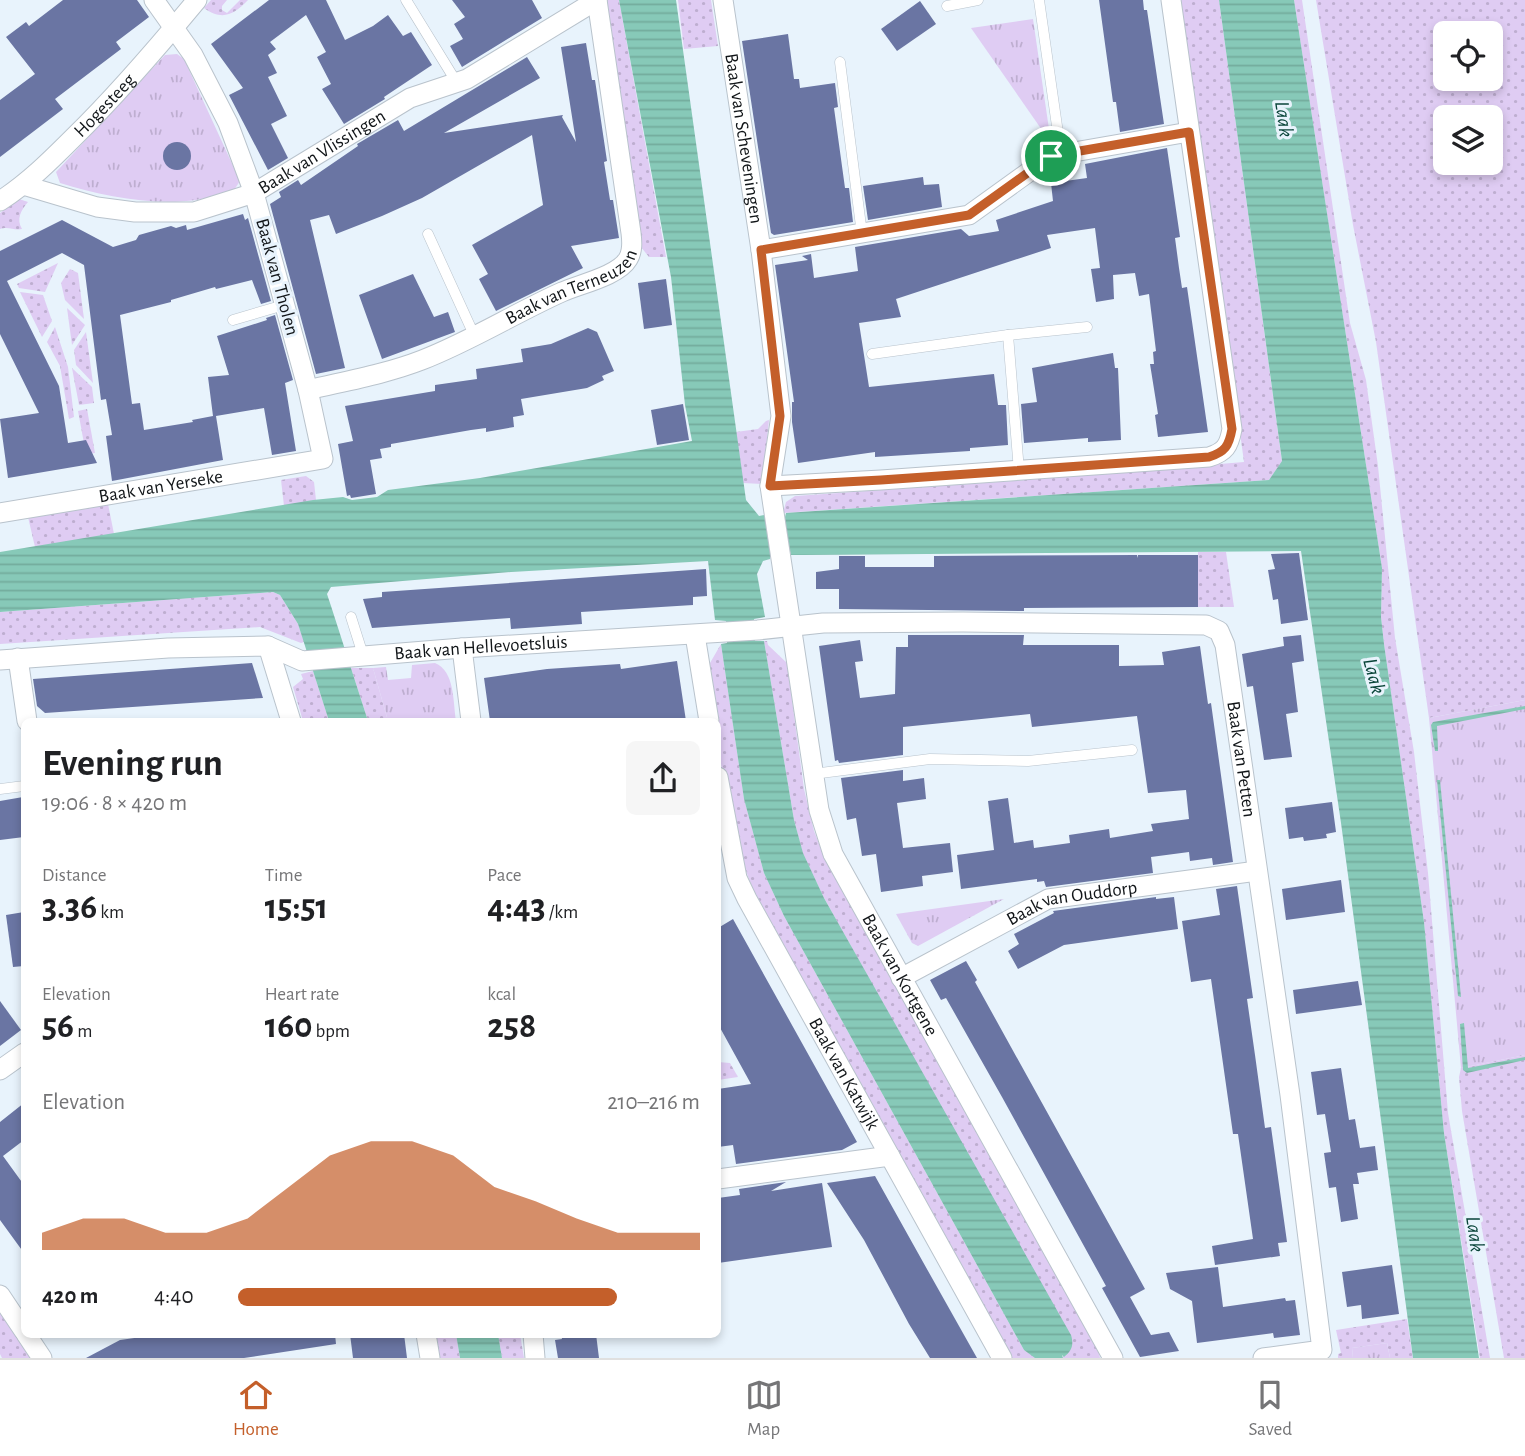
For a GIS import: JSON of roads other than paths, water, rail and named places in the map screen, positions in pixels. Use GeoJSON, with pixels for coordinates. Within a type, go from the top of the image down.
{"type":"FeatureCollection","features":[{"type":"Feature","properties":{"kind":"street","name":"Baak van Tholen"},"geometry":{"type":"LineString","coordinates":[[154,0],[193,55],[228,123],[254,193],[308,390],[323,458]]}},
{"type":"Feature","properties":{"kind":"street","name":"Hogesteeg"},"geometry":{"type":"LineString","coordinates":[[0,201],[23,185],[118,92],[197,0]]}},
{"type":"Feature","properties":{"kind":"street","name":"Baak van Vlissingen"},"geometry":{"type":"LineString","coordinates":[[23,185],[97,207],[135,212],[194,212],[254,193],[410,97],[458,83],[597,0]]}},
{"type":"Feature","properties":{"kind":"street","name":"Baak van Terneuzen"},"geometry":{"type":"LineString","coordinates":[[308,390],[420,361],[475,337],[562,292],[619,268],[628,259],[632,247],[631,233],[597,0]]}},
{"type":"Feature","properties":{"kind":"street","name":"Baak van Scheveningen"},"geometry":{"type":"LineString","coordinates":[[723,0],[761,250],[780,416],[770,486],[775,513]]}},
{"type":"Feature","properties":{"kind":"street"},"geometry":{"type":"LineString","coordinates":[[770,486],[1209,457],[1221,453],[1230,443],[1232,429],[1171,0]]}},
{"type":"Feature","properties":{"kind":"street"},"geometry":{"type":"LineString","coordinates":[[761,250],[969,215],[1051,156],[1189,132]]}},
{"type":"Feature","properties":{"kind":"street","name":"Baak van Yerseke"},"geometry":{"type":"LineString","coordinates":[[0,513],[323,458]]}},
{"type":"Feature","properties":{"kind":"street","name":"Baak van Kortgene"},"geometry":{"type":"LineString","coordinates":[[775,513],[812,774],[819,810],[833,854],[1113,1358]]}},
{"type":"Feature","properties":{"kind":"street","name":"Baak van Petten"},"geometry":{"type":"LineString","coordinates":[[695,635],[823,623],[1206,625],[1219,631],[1226,645],[1290,1095],[1322,1350],[1263,1358]]}},
{"type":"Feature","properties":{"kind":"street"},"geometry":{"type":"LineString","coordinates":[[695,635],[709,718]]}},
{"type":"Feature","properties":{"kind":"street","name":"Baak van Hellevoetsluis"},"geometry":{"type":"LineString","coordinates":[[268,646],[302,661],[462,648],[695,635]]}},
{"type":"Feature","properties":{"kind":"street"},"geometry":{"type":"LineString","coordinates":[[26,718],[9,659],[168,648],[268,646],[290,718]]}},
{"type":"Feature","properties":{"kind":"street"},"geometry":{"type":"LineString","coordinates":[[462,648],[471,718]]}},
{"type":"Feature","properties":{"kind":"street","name":"Baak van Katwijk"},"geometry":{"type":"LineString","coordinates":[[721,793],[737,878],[1002,1358]]}},
{"type":"Feature","properties":{"kind":"street","name":"Baak van Ouddorp"},"geometry":{"type":"LineString","coordinates":[[901,978],[1048,898],[1257,871]]}},
{"type":"Feature","properties":{"kind":"street"},"geometry":{"type":"LineString","coordinates":[[0,1070],[21,1055]]}},
{"type":"Feature","properties":{"kind":"street"},"geometry":{"type":"LineString","coordinates":[[721,1179],[890,1156]]}},
{"type":"Feature","properties":{"kind":"street"},"geometry":{"type":"LineString","coordinates":[[0,1295],[21,1326]]}},
{"type":"Feature","properties":{"kind":"street"},"geometry":{"type":"LineString","coordinates":[[29,1338],[42,1358]]}},
{"type":"Feature","properties":{"kind":"street"},"geometry":{"type":"LineString","coordinates":[[427,1338],[430,1358]]}},
{"type":"Feature","properties":{"kind":"street"},"geometry":{"type":"LineString","coordinates":[[533,1338],[535,1358]]}},
{"type":"Feature","properties":{"kind":"lane"},"geometry":{"type":"LineString","coordinates":[[406,0],[458,83]]}},
{"type":"Feature","properties":{"kind":"lane"},"geometry":{"type":"LineString","coordinates":[[947,6],[978,0]]}},
{"type":"Feature","properties":{"kind":"lane"},"geometry":{"type":"LineString","coordinates":[[1040,0],[1061,154]]}},
{"type":"Feature","properties":{"kind":"lane"},"geometry":{"type":"LineString","coordinates":[[840,62],[863,234]]}},
{"type":"Feature","properties":{"kind":"lane"},"geometry":{"type":"LineString","coordinates":[[429,234],[475,337]]}},
{"type":"Feature","properties":{"kind":"lane"},"geometry":{"type":"LineString","coordinates":[[233,320],[284,305]]}},
{"type":"Feature","properties":{"kind":"lane"},"geometry":{"type":"LineString","coordinates":[[872,354],[1087,327]]}},
{"type":"Feature","properties":{"kind":"lane"},"geometry":{"type":"LineString","coordinates":[[1008,335],[1019,471]]}},
{"type":"Feature","properties":{"kind":"lane"},"geometry":{"type":"LineString","coordinates":[[351,617],[363,655]]}},
{"type":"Feature","properties":{"kind":"lane"},"geometry":{"type":"LineString","coordinates":[[812,774],[930,759],[1028,761],[1132,750]]}},
{"type":"Feature","properties":{"kind":"lane"},"geometry":{"type":"LineString","coordinates":[[0,789],[21,786]]}},
{"type":"Feature","properties":{"kind":"water","name":"Laak"},"geometry":{"type":"Polygon","coordinates":[[[619,0],[676,0],[746,500],[759,516],[764,515],[766,520],[785,517],[786,513],[1269,480],[1282,461],[1219,0],[1294,0],[1382,568],[1381,617],[1424,922],[1444,1133],[1479,1358],[1413,1358],[1341,823],[1301,551],[791,555],[790,551],[770,554],[770,559],[763,561],[757,574],[765,617],[754,619],[755,641],[764,641],[794,820],[803,853],[824,898],[1071,1335],[1072,1348],[1064,1357],[1062,1355],[1063,1358],[1035,1358],[1024,1350],[784,916],[764,873],[744,799],[721,644],[727,643],[726,621],[715,620],[708,561],[511,572],[331,587],[327,594],[367,718],[328,718],[298,624],[280,595],[273,592],[0,612],[0,552],[313,500],[377,497],[388,490],[480,478],[692,441],[685,405],[671,277],[619,0]]]}},
{"type":"Feature","properties":{"kind":"water"},"geometry":{"type":"Polygon","coordinates":[[[1525,706],[1525,709],[1437,726],[1438,751],[1435,751],[1431,725],[1433,722],[1525,706]]]}},
{"type":"Feature","properties":{"kind":"water"},"geometry":{"type":"Polygon","coordinates":[[[1437,780],[1440,780],[1461,997],[1458,996],[1437,780]]]}},
{"type":"Feature","properties":{"kind":"water"},"geometry":{"type":"Polygon","coordinates":[[[1464,1023],[1468,1068],[1525,1057],[1525,1060],[1467,1073],[1463,1070],[1460,1024],[1464,1023]]]}},
{"type":"Feature","properties":{"kind":"water"},"geometry":{"type":"Polygon","coordinates":[[[457,1338],[499,1338],[502,1358],[460,1358],[457,1338]]]}}]}
